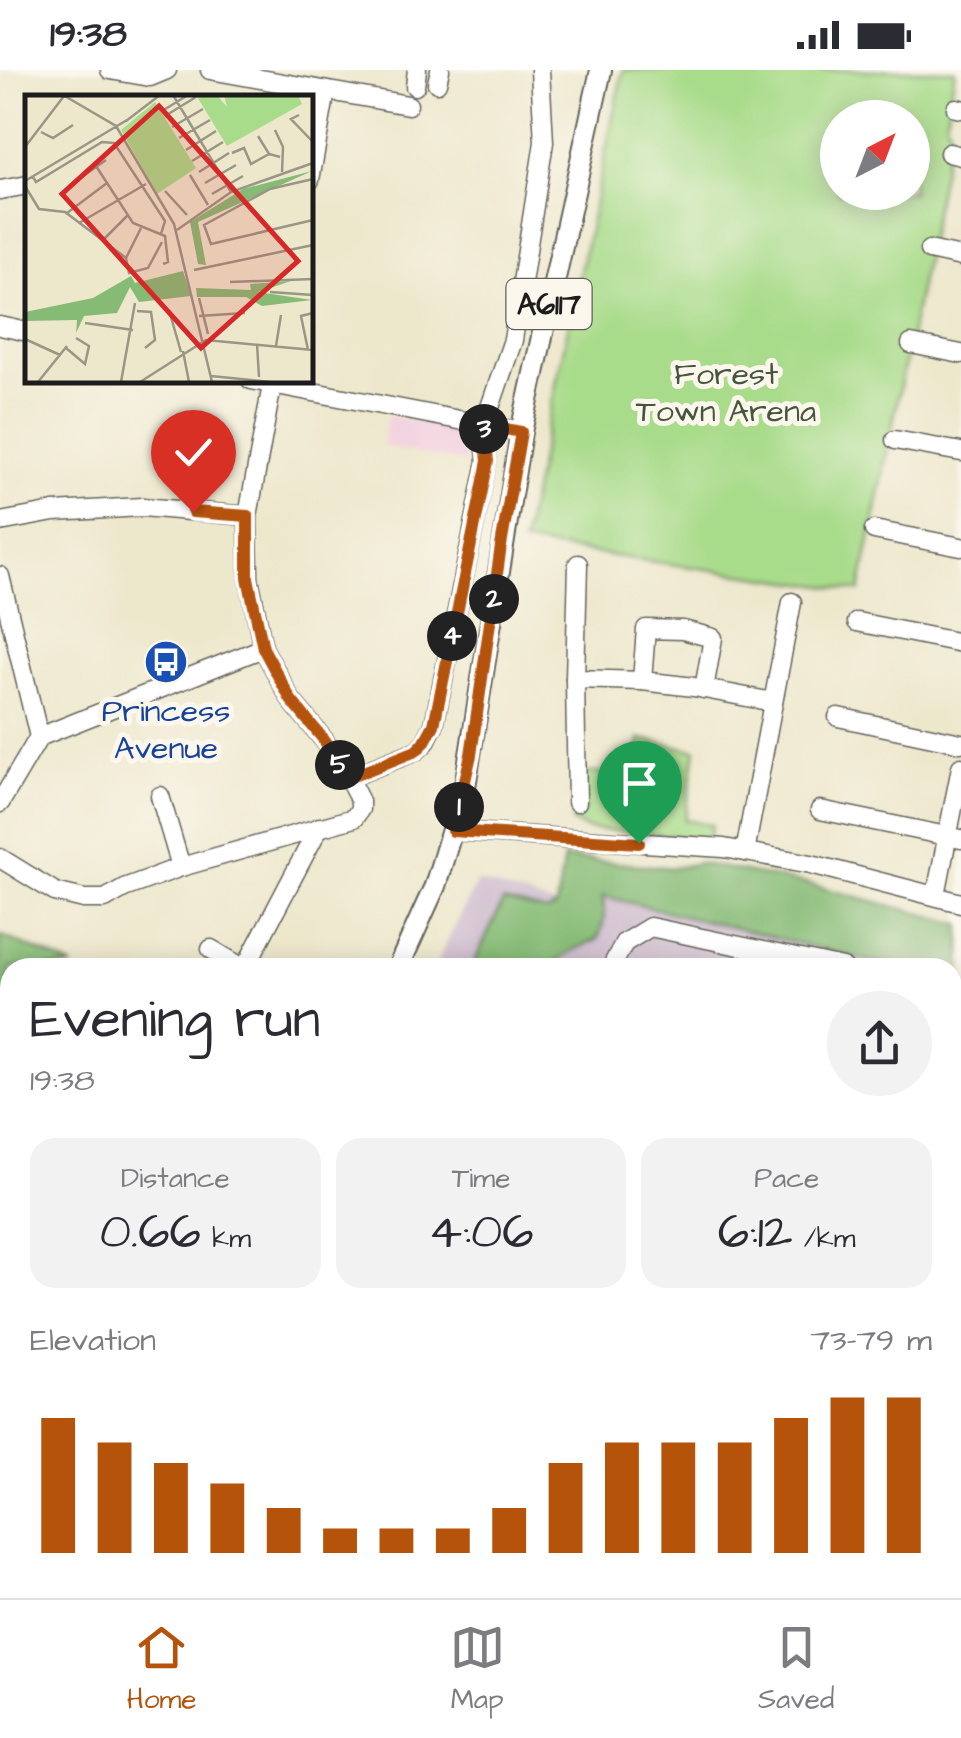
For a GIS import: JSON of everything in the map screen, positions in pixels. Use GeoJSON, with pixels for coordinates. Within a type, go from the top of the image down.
{"type":"FeatureCollection","features":[{"type":"Feature","properties":{"kind":"main road","name":"A6117"},"geometry":{"type":"LineString","coordinates":[[403,958],[436,886],[471,755],[521,432],[598,73]]}},
{"type":"Feature","properties":{"kind":"street"},"geometry":{"type":"LineString","coordinates":[[110,70],[150,78],[167,70]]}},
{"type":"Feature","properties":{"kind":"street"},"geometry":{"type":"LineString","coordinates":[[210,70],[408,105]]}},
{"type":"Feature","properties":{"kind":"street"},"geometry":{"type":"LineString","coordinates":[[348,778],[416,751],[434,725],[488,461],[484,425],[513,340],[544,142],[540,70]]}},
{"type":"Feature","properties":{"kind":"street"},"geometry":{"type":"LineString","coordinates":[[312,169],[326,91]]}},
{"type":"Feature","properties":{"kind":"street"},"geometry":{"type":"LineString","coordinates":[[0,190],[25,186]]}},
{"type":"Feature","properties":{"kind":"street"},"geometry":{"type":"LineString","coordinates":[[929,250],[961,257]]}},
{"type":"Feature","properties":{"kind":"street"},"geometry":{"type":"LineString","coordinates":[[0,326],[25,331]]}},
{"type":"Feature","properties":{"kind":"street"},"geometry":{"type":"LineString","coordinates":[[912,344],[961,354]]}},
{"type":"Feature","properties":{"kind":"street"},"geometry":{"type":"LineString","coordinates":[[0,858],[56,892],[84,900],[105,899],[181,867],[354,818],[360,810],[360,801],[348,778],[324,740],[291,700],[263,648],[248,578],[248,516],[273,382],[521,432]]}},
{"type":"Feature","properties":{"kind":"street"},"geometry":{"type":"LineString","coordinates":[[895,440],[961,452]]}},
{"type":"Feature","properties":{"kind":"street"},"geometry":{"type":"LineString","coordinates":[[0,522],[54,512],[142,507],[248,516]]}},
{"type":"Feature","properties":{"kind":"street"},"geometry":{"type":"LineString","coordinates":[[874,530],[961,546]]}},
{"type":"Feature","properties":{"kind":"street"},"geometry":{"type":"LineString","coordinates":[[576,802],[578,564]]}},
{"type":"Feature","properties":{"kind":"street"},"geometry":{"type":"LineString","coordinates":[[0,576],[39,737]]}},
{"type":"Feature","properties":{"kind":"street"},"geometry":{"type":"LineString","coordinates":[[745,852],[792,602]]}},
{"type":"Feature","properties":{"kind":"street"},"geometry":{"type":"LineString","coordinates":[[857,622],[961,642]]}},
{"type":"Feature","properties":{"kind":"street"},"geometry":{"type":"LineString","coordinates":[[642,681],[646,629],[683,630],[714,638],[704,689]]}},
{"type":"Feature","properties":{"kind":"street"},"geometry":{"type":"LineString","coordinates":[[0,803],[39,737],[263,648]]}},
{"type":"Feature","properties":{"kind":"street"},"geometry":{"type":"LineString","coordinates":[[575,679],[642,681],[773,702]]}},
{"type":"Feature","properties":{"kind":"street"},"geometry":{"type":"LineString","coordinates":[[838,716],[961,742]]}},
{"type":"Feature","properties":{"kind":"street"},"geometry":{"type":"LineString","coordinates":[[936,895],[954,838],[961,767]]}},
{"type":"Feature","properties":{"kind":"street"},"geometry":{"type":"LineString","coordinates":[[160,796],[181,867]]}},
{"type":"Feature","properties":{"kind":"street"},"geometry":{"type":"LineString","coordinates":[[820,810],[954,838]]}},
{"type":"Feature","properties":{"kind":"street"},"geometry":{"type":"LineString","coordinates":[[249,958],[319,828]]}},
{"type":"Feature","properties":{"kind":"street"},"geometry":{"type":"LineString","coordinates":[[453,831],[724,848],[811,864],[961,904]]}},
{"type":"Feature","properties":{"kind":"street"},"geometry":{"type":"LineString","coordinates":[[616,958],[624,943],[650,927],[796,958]]}},
{"type":"Feature","properties":{"kind":"street"},"geometry":{"type":"LineString","coordinates":[[211,949],[227,958]]}},
{"type":"Feature","properties":{"kind":"shaded area"},"geometry":{"type":"Polygon","coordinates":[[[388,416],[470,433],[465,463],[383,446],[388,416]]]}},
{"type":"Feature","properties":{"kind":"shaded area"},"geometry":{"type":"Polygon","coordinates":[[[477,881],[556,906],[602,896],[617,898],[859,958],[439,958],[477,881]]]}},
{"type":"Feature","properties":{"kind":"green space","name":"Forest Town Arena"},"geometry":{"type":"Polygon","coordinates":[[[623,70],[955,70],[946,120],[950,132],[860,591],[522,543],[623,70]]]}},
{"type":"Feature","properties":{"kind":"green space"},"geometry":{"type":"Polygon","coordinates":[[[640,739],[696,750],[685,820],[712,825],[709,839],[587,829],[573,823],[573,811],[584,811],[583,773],[635,773],[640,739]]]}},
{"type":"Feature","properties":{"kind":"green space"},"geometry":{"type":"Polygon","coordinates":[[[564,858],[674,868],[699,863],[812,885],[961,924],[961,958],[858,958],[603,896],[604,920],[598,939],[562,958],[476,958],[503,902],[549,912],[556,906],[564,858]]]}},
{"type":"Feature","properties":{"kind":"green space"},"geometry":{"type":"Polygon","coordinates":[[[0,935],[54,958],[0,958],[0,935]]]}},
{"type":"Feature","properties":{"kind":"place","name":"Princess Avenue"},"geometry":{"type":"Point","coordinates":[166,662]}},
{"type":"Feature","properties":{"kind":"route"},"geometry":{"type":"LineString","coordinates":[[193,512],[248,516],[248,578],[263,648],[291,700],[324,740],[348,778],[416,751],[434,725],[488,461],[484,425],[521,432],[471,755],[453,831],[639,843]]}}]}
